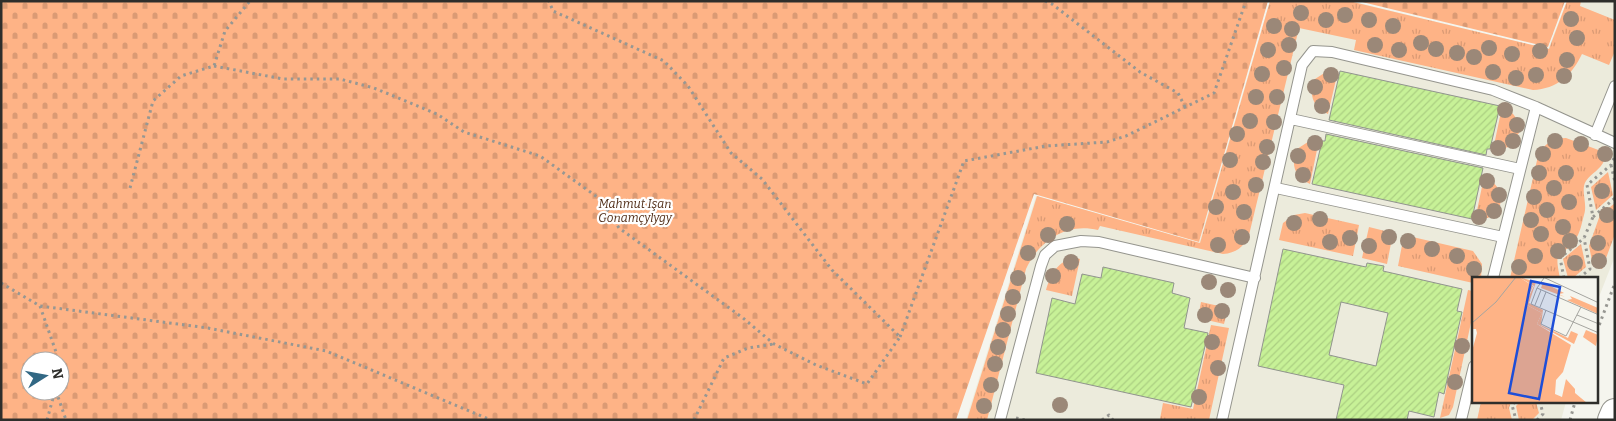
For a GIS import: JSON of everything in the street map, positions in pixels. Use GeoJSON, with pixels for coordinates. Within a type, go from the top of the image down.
{"type":"FeatureCollection","features":[{"type":"Feature","properties":{"kind":"main road"},"geometry":{"type":"LineString","coordinates":[[1612,420],[1615,412]]}},
{"type":"Feature","properties":{"kind":"lane"},"geometry":{"type":"LineString","coordinates":[[1222,420],[1276,188],[1302,65],[1313,52],[1323,50],[1493,90],[1536,107],[1615,143]]}},
{"type":"Feature","properties":{"kind":"lane"},"geometry":{"type":"LineString","coordinates":[[1595,135],[1615,86]]}},
{"type":"Feature","properties":{"kind":"lane"},"geometry":{"type":"LineString","coordinates":[[1493,277],[1536,107]]}},
{"type":"Feature","properties":{"kind":"lane"},"geometry":{"type":"LineString","coordinates":[[1291,120],[1520,169]]}},
{"type":"Feature","properties":{"kind":"lane"},"geometry":{"type":"LineString","coordinates":[[1276,188],[1503,237]]}},
{"type":"Feature","properties":{"kind":"lane"},"geometry":{"type":"LineString","coordinates":[[1000,420],[1041,266],[1045,256],[1055,246],[1068,242],[1099,242],[1255,278]]}},
{"type":"Feature","properties":{"kind":"lane"},"geometry":{"type":"LineString","coordinates":[[1462,420],[1472,375]]}},
{"type":"Feature","properties":{"kind":"path"},"geometry":{"type":"LineString","coordinates":[[214,66],[225,31],[250,1]]}},
{"type":"Feature","properties":{"kind":"path"},"geometry":{"type":"LineString","coordinates":[[549,1],[553,11],[664,61],[688,86],[731,153],[762,179],[832,270],[900,337]]}},
{"type":"Feature","properties":{"kind":"path"},"geometry":{"type":"LineString","coordinates":[[1045,1],[1052,4],[1140,72],[1178,93],[1185,107]]}},
{"type":"Feature","properties":{"kind":"path"},"geometry":{"type":"LineString","coordinates":[[130,188],[153,101],[182,76],[214,66],[283,79],[340,79],[374,88],[437,114],[464,132],[540,156],[600,199],[619,228],[743,318],[774,344],[816,365],[867,384],[900,337],[964,161],[1046,146],[1106,142],[1126,136],[1214,93],[1246,1]]}},
{"type":"Feature","properties":{"kind":"path"},"geometry":{"type":"LineString","coordinates":[[1593,216],[1586,185],[1611,165],[1615,182]]}},
{"type":"Feature","properties":{"kind":"path"},"geometry":{"type":"LineString","coordinates":[[1564,277],[1560,258],[1584,238],[1593,216],[1615,198]]}},
{"type":"Feature","properties":{"kind":"path"},"geometry":{"type":"LineString","coordinates":[[1579,277],[1590,269],[1584,238]]}},
{"type":"Feature","properties":{"kind":"path"},"geometry":{"type":"LineString","coordinates":[[1,283],[40,306],[208,328],[326,351],[491,420]]}},
{"type":"Feature","properties":{"kind":"path"},"geometry":{"type":"LineString","coordinates":[[1598,328],[1615,283]]}},
{"type":"Feature","properties":{"kind":"path"},"geometry":{"type":"LineString","coordinates":[[40,306],[56,351]]}},
{"type":"Feature","properties":{"kind":"path"},"geometry":{"type":"LineString","coordinates":[[694,420],[724,358],[748,348],[774,344]]}},
{"type":"Feature","properties":{"kind":"path"},"geometry":{"type":"LineString","coordinates":[[47,420],[52,401]]}},
{"type":"Feature","properties":{"kind":"path"},"geometry":{"type":"LineString","coordinates":[[59,401],[66,420]]}},
{"type":"Feature","properties":{"kind":"path"},"geometry":{"type":"LineString","coordinates":[[1513,404],[1516,420]]}},
{"type":"Feature","properties":{"kind":"path"},"geometry":{"type":"LineString","coordinates":[[1537,420],[1543,414],[1540,404]]}},
{"type":"Feature","properties":{"kind":"path"},"geometry":{"type":"LineString","coordinates":[[1570,420],[1574,404]]}},
{"type":"Feature","properties":{"kind":"path"},"geometry":{"type":"LineString","coordinates":[[1102,420],[1109,415],[1112,420]]}},
{"type":"Feature","properties":{"kind":"shaded area"},"geometry":{"type":"Polygon","coordinates":[[[1270,1],[1351,1],[1548,49],[1567,1],[1615,1],[1615,256],[1598,299],[1598,277],[1472,277],[1472,404],[1565,404],[1561,420],[966,420],[1036,196],[1199,243],[1270,1]]]}},
{"type":"Feature","properties":{"kind":"green space","name":"Mahmut Işan Gonamçylygy"},"geometry":{"type":"Polygon","coordinates":[[[1,1],[1268,1],[1199,242],[1034,194],[956,420],[1,420],[1,1]]]}},
{"type":"Feature","properties":{"kind":"green space"},"geometry":{"type":"Polygon","coordinates":[[[1270,1],[1349,1],[1549,49],[1567,1],[1581,1],[1580,6],[1615,20],[1615,51],[1609,65],[1582,54],[1563,80],[1549,87],[1533,90],[1354,50],[1356,40],[1299,28],[1249,235],[1245,243],[1236,251],[1223,254],[1100,226],[1098,230],[1075,229],[1055,236],[1038,250],[1026,269],[987,420],[967,420],[1037,196],[1200,243],[1270,1]]]}},
{"type":"Feature","properties":{"kind":"green space"},"geometry":{"type":"Polygon","coordinates":[[[1358,1],[1565,1],[1548,47],[1358,1]]]}},
{"type":"Feature","properties":{"kind":"green space"},"geometry":{"type":"Polygon","coordinates":[[[1329,70],[1338,71],[1328,114],[1315,104],[1312,90],[1315,79],[1329,70]]]}},
{"type":"Feature","properties":{"kind":"green space"},"geometry":{"type":"Polygon","coordinates":[[[1502,107],[1510,111],[1515,117],[1519,133],[1509,147],[1493,150],[1502,107]]]}},
{"type":"Feature","properties":{"kind":"green space"},"geometry":{"type":"Polygon","coordinates":[[[1566,138],[1612,155],[1610,160],[1605,159],[1584,185],[1585,210],[1582,224],[1575,240],[1558,257],[1560,277],[1510,277],[1538,156],[1543,148],[1557,139],[1566,138]]]}},
{"type":"Feature","properties":{"kind":"green space"},"geometry":{"type":"Polygon","coordinates":[[[1311,140],[1319,140],[1310,184],[1297,174],[1294,160],[1297,149],[1311,140]]]}},
{"type":"Feature","properties":{"kind":"green space"},"geometry":{"type":"Polygon","coordinates":[[[1608,172],[1613,195],[1596,210],[1591,187],[1608,172]]]}},
{"type":"Feature","properties":{"kind":"green space"},"geometry":{"type":"Polygon","coordinates":[[[1484,177],[1493,182],[1498,188],[1501,196],[1500,203],[1498,210],[1492,215],[1485,219],[1475,220],[1484,177]]]}},
{"type":"Feature","properties":{"kind":"green space"},"geometry":{"type":"Polygon","coordinates":[[[1615,203],[1615,234],[1602,269],[1593,266],[1589,246],[1600,215],[1615,203]]]}},
{"type":"Feature","properties":{"kind":"green space"},"geometry":{"type":"Polygon","coordinates":[[[1305,213],[1359,225],[1353,256],[1279,240],[1283,223],[1294,215],[1305,213]]]}},
{"type":"Feature","properties":{"kind":"green space"},"geometry":{"type":"Polygon","coordinates":[[[1369,227],[1393,233],[1387,264],[1362,258],[1369,227]]]}},
{"type":"Feature","properties":{"kind":"green space"},"geometry":{"type":"Polygon","coordinates":[[[1404,235],[1473,251],[1482,264],[1481,277],[1472,277],[1472,283],[1398,266],[1404,235]]]}},
{"type":"Feature","properties":{"kind":"green space"},"geometry":{"type":"Polygon","coordinates":[[[1581,244],[1586,267],[1574,277],[1568,277],[1563,259],[1581,244]]]}},
{"type":"Feature","properties":{"kind":"green space"},"geometry":{"type":"Polygon","coordinates":[[[1076,258],[1080,259],[1072,296],[1046,290],[1056,269],[1064,262],[1076,258]]]}},
{"type":"Feature","properties":{"kind":"green space"},"geometry":{"type":"Polygon","coordinates":[[[1468,290],[1472,291],[1472,318],[1453,407],[1449,415],[1440,418],[1468,290]]]}},
{"type":"Feature","properties":{"kind":"green space"},"geometry":{"type":"Polygon","coordinates":[[[1201,302],[1228,308],[1224,324],[1198,318],[1201,302]]]}},
{"type":"Feature","properties":{"kind":"green space"},"geometry":{"type":"Polygon","coordinates":[[[1211,325],[1229,328],[1209,420],[1160,419],[1163,403],[1193,409],[1211,325]]]}},
{"type":"Feature","properties":{"kind":"green space"},"geometry":{"type":"Polygon","coordinates":[[[1481,404],[1510,404],[1509,408],[1512,420],[1477,420],[1481,404]]]}},
{"type":"Feature","properties":{"kind":"green space"},"geometry":{"type":"Polygon","coordinates":[[[1518,404],[1537,404],[1539,413],[1532,420],[1519,420],[1516,406],[1518,404]]]}},
{"type":"Feature","properties":{"kind":"building"},"geometry":{"type":"Polygon","coordinates":[[[1340,71],[1500,106],[1490,149],[1487,149],[1486,155],[1329,120],[1340,71]]]}},
{"type":"Feature","properties":{"kind":"building"},"geometry":{"type":"Polygon","coordinates":[[[1326,134],[1483,168],[1472,219],[1312,184],[1322,141],[1325,141],[1326,134]]]}},
{"type":"Feature","properties":{"kind":"building"},"geometry":{"type":"Polygon","coordinates":[[[1283,249],[1366,267],[1367,263],[1384,266],[1383,271],[1462,289],[1457,311],[1462,312],[1444,394],[1439,392],[1434,417],[1409,411],[1407,420],[1336,420],[1344,385],[1258,366],[1283,249]],[[1341,302],[1329,355],[1376,366],[1388,313],[1341,302]]]}},
{"type":"Feature","properties":{"kind":"building"},"geometry":{"type":"Polygon","coordinates":[[[1103,267],[1174,283],[1172,293],[1190,298],[1184,328],[1208,333],[1191,407],[1036,373],[1052,298],[1075,304],[1082,274],[1101,278],[1103,267]]]}}]}
